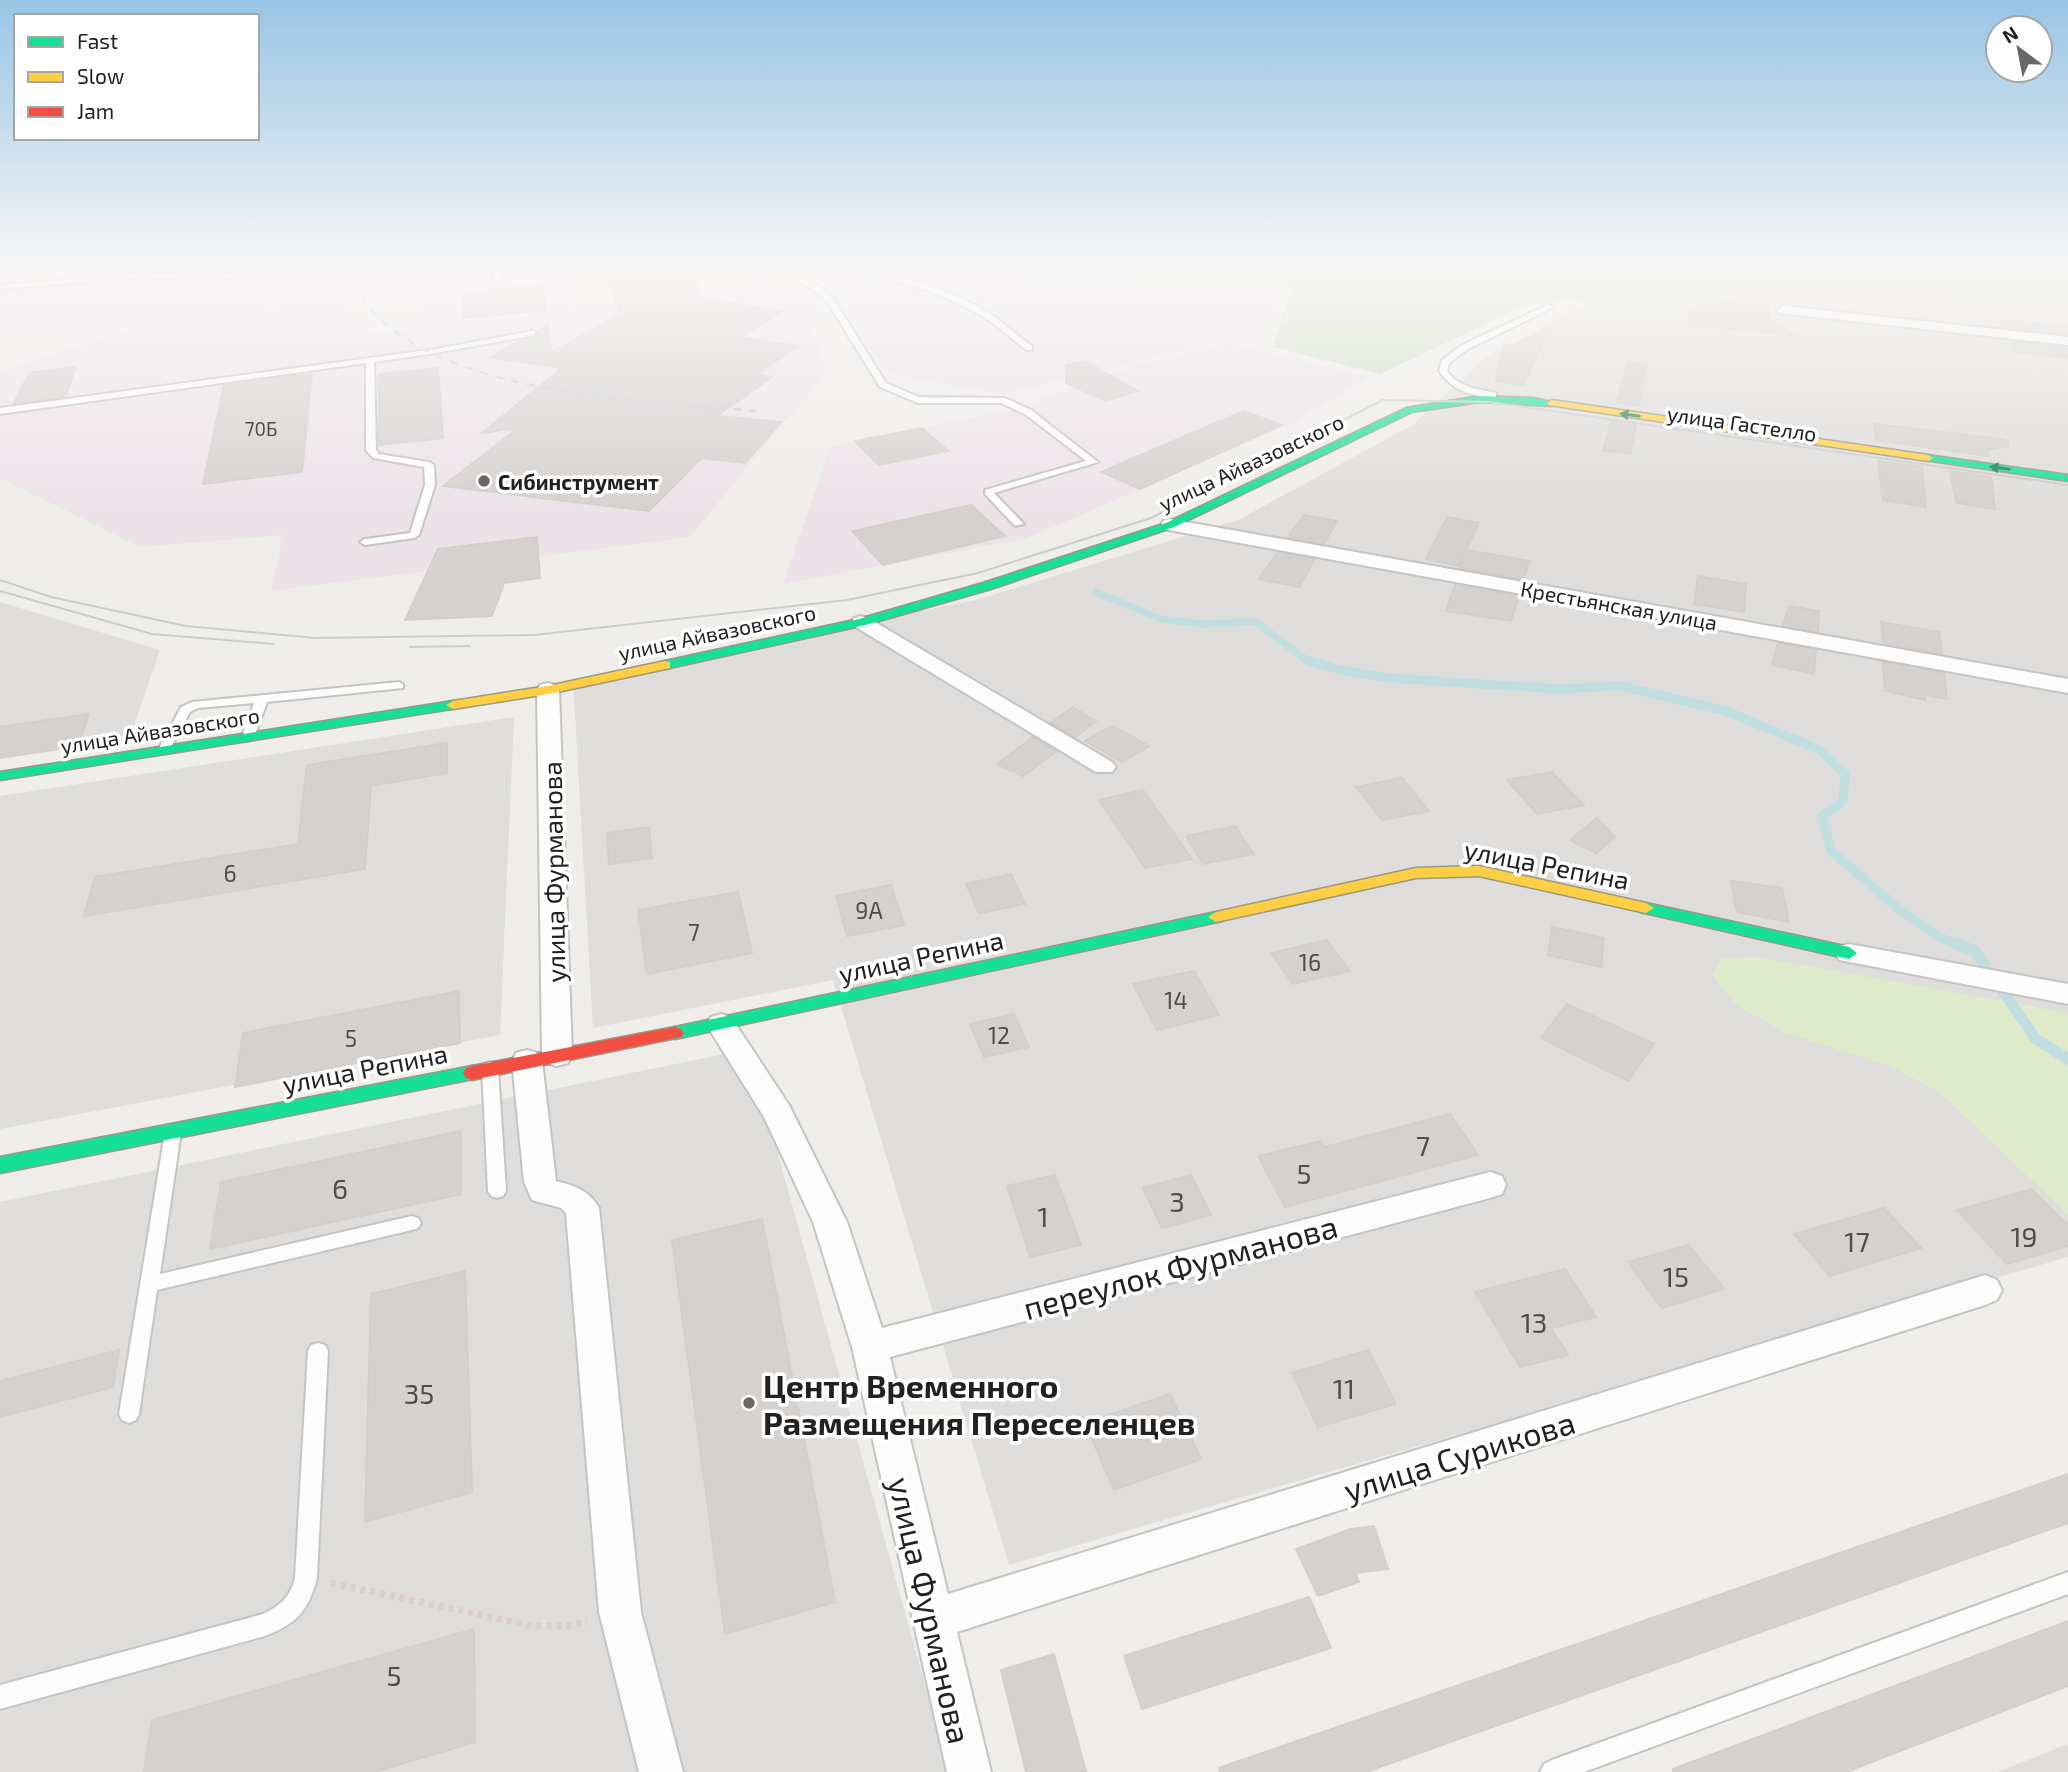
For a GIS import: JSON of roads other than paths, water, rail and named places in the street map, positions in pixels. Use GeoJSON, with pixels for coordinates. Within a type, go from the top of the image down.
{"type":"FeatureCollection","features":[{"type":"Feature","properties":{"kind":"street"},"geometry":{"type":"LineString","coordinates":[[1409,410],[1447,401],[1508,397],[2068,478]]}},
{"type":"Feature","properties":{"kind":"street","name":"улица Гастелло"},"geometry":{"type":"LineString","coordinates":[[1409,410],[1454,407],[1501,409],[2068,492]]}},
{"type":"Feature","properties":{"kind":"street","name":"улица Айвазовского"},"geometry":{"type":"LineString","coordinates":[[0,776],[548,690],[861,622],[988,586],[1170,525],[1409,410]]}},
{"type":"Feature","properties":{"kind":"street","name":"Крестьянская улица"},"geometry":{"type":"LineString","coordinates":[[1170,525],[2068,686]]}},
{"type":"Feature","properties":{"kind":"street"},"geometry":{"type":"LineString","coordinates":[[861,622],[1104,767]]}},
{"type":"Feature","properties":{"kind":"street","name":"улица Фурманова"},"geometry":{"type":"LineString","coordinates":[[548,690],[540,1182],[544,1191],[570,1198],[582,1208],[620,1612],[661,1772]]}},
{"type":"Feature","properties":{"kind":"street","name":"улица Репина"},"geometry":{"type":"LineString","coordinates":[[0,1165],[721,1024],[1416,873],[1479,871],[1849,953]]}},
{"type":"Feature","properties":{"kind":"street"},"geometry":{"type":"LineString","coordinates":[[1849,953],[2068,994]]}},
{"type":"Feature","properties":{"kind":"street","name":"улица Фурманова"},"geometry":{"type":"LineString","coordinates":[[721,1024],[778,1113],[830,1222],[870,1347],[969,1772]]}},
{"type":"Feature","properties":{"kind":"street","name":"переулок Фурманова"},"geometry":{"type":"LineString","coordinates":[[870,1347],[1490,1185]]}},
{"type":"Feature","properties":{"kind":"street","name":"улица Сурикова"},"geometry":{"type":"LineString","coordinates":[[934,1619],[1985,1290]]}},
{"type":"Feature","properties":{"kind":"lane"},"geometry":{"type":"LineString","coordinates":[[0,411],[370,360],[447,347]]}},
{"type":"Feature","properties":{"kind":"lane"},"geometry":{"type":"LineString","coordinates":[[859,347],[883,385],[918,400],[1002,400],[1028,412],[1093,462],[988,492],[1019,524]]}},
{"type":"Feature","properties":{"kind":"lane"},"geometry":{"type":"LineString","coordinates":[[1466,347],[1445,362],[1443,371],[1456,385],[1468,391],[1508,397]]}},
{"type":"Feature","properties":{"kind":"lane"},"geometry":{"type":"LineString","coordinates":[[365,542],[415,535],[430,485],[429,466],[376,456],[372,450],[370,360]]}},
{"type":"Feature","properties":{"kind":"lane"},"geometry":{"type":"LineString","coordinates":[[164,750],[185,710],[212,702],[399,686]]}},
{"type":"Feature","properties":{"kind":"lane"},"geometry":{"type":"LineString","coordinates":[[248,737],[262,698]]}},
{"type":"Feature","properties":{"kind":"lane"},"geometry":{"type":"LineString","coordinates":[[490,1068],[497,1191]]}},
{"type":"Feature","properties":{"kind":"lane"},"geometry":{"type":"LineString","coordinates":[[129,1413],[173,1131]]}},
{"type":"Feature","properties":{"kind":"lane"},"geometry":{"type":"LineString","coordinates":[[149,1284],[412,1223]]}},
{"type":"Feature","properties":{"kind":"lane"},"geometry":{"type":"LineString","coordinates":[[0,1697],[265,1625],[283,1618],[301,1599],[306,1578],[318,1351]]}},
{"type":"Feature","properties":{"kind":"lane"},"geometry":{"type":"LineString","coordinates":[[1552,1772],[2068,1583]]}},
{"type":"Feature","properties":{"kind":"waterway"},"geometry":{"type":"LineString","coordinates":[[1096,592],[1161,619],[1203,624],[1256,622],[1307,660]]}},
{"type":"Feature","properties":{"kind":"waterway"},"geometry":{"type":"LineString","coordinates":[[1307,660],[1337,669],[1389,678],[1558,689],[1621,686],[1726,711],[1820,750],[1845,774],[1843,801],[1822,816],[1831,851],[1899,909],[1941,938],[1961,946]]}},
{"type":"Feature","properties":{"kind":"waterway"},"geometry":{"type":"LineString","coordinates":[[1957,944],[1975,951],[2036,1039],[2068,1059]]}},
{"type":"Feature","properties":{"kind":"tram line"},"geometry":{"type":"LineString","coordinates":[[0,580],[51,597],[186,626],[315,638],[534,635],[847,600],[978,573],[1151,518],[1383,400],[1489,402],[2068,485]]}},
{"type":"Feature","properties":{"kind":"tram line"},"geometry":{"type":"LineString","coordinates":[[0,591],[152,634],[274,644]]}},
{"type":"Feature","properties":{"kind":"tram line"},"geometry":{"type":"LineString","coordinates":[[410,647],[470,646]]}},
{"type":"Feature","properties":{"kind":"railway"},"geometry":{"type":"LineString","coordinates":[[422,347],[448,360],[497,377],[551,389],[660,403],[756,411]]}},
{"type":"Feature","properties":{"kind":"place","name":"Сибинструмент"},"geometry":{"type":"Point","coordinates":[484,481]}},
{"type":"Feature","properties":{"kind":"place","name":"Центр Временного Размещения Переселенцев"},"geometry":{"type":"Point","coordinates":[749,1403]}}]}
